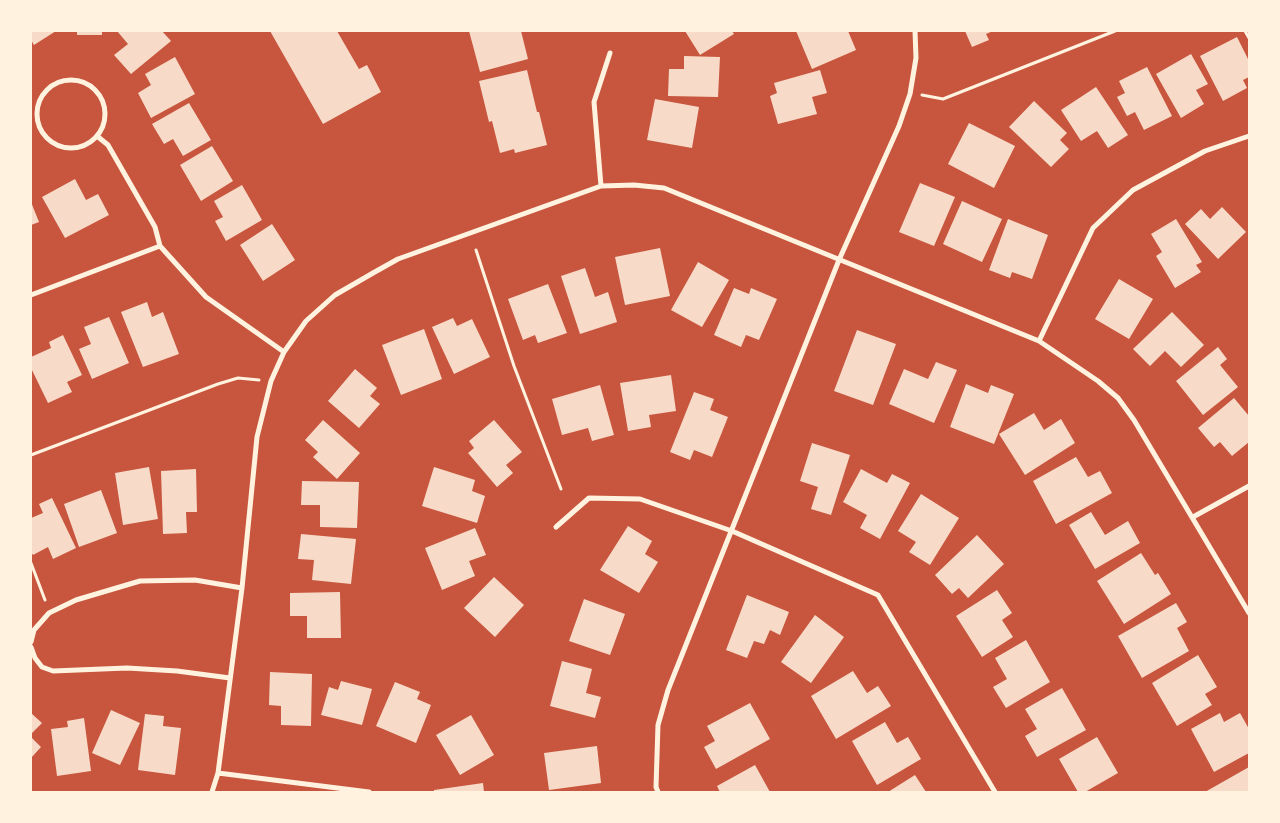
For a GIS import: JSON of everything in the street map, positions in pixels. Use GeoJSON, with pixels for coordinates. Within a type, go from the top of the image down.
{"type":"FeatureCollection","features":[{"type":"Feature","properties":{"kind":"street"},"geometry":{"type":"LineString","coordinates":[[658,792],[656,787],[658,725],[668,690],[839,260],[899,126],[907,102],[916,58],[915,31]]}},
{"type":"Feature","properties":{"kind":"street"},"geometry":{"type":"LineString","coordinates":[[601,186],[594,102],[610,52]]}},
{"type":"Feature","properties":{"kind":"street"},"geometry":{"type":"LineString","coordinates":[[81,81],[91,86],[99,94],[104,104],[105,116],[97,136],[80,146],[70,148],[61,146],[45,135],[37,117],[42,97],[49,88],[58,82],[81,81]]}},
{"type":"Feature","properties":{"kind":"street"},"geometry":{"type":"LineString","coordinates":[[97,136],[108,145],[155,227],[160,246],[206,297],[284,352]]}},
{"type":"Feature","properties":{"kind":"street"},"geometry":{"type":"LineString","coordinates":[[1039,341],[1093,228],[1133,190],[1205,150],[1249,136]]}},
{"type":"Feature","properties":{"kind":"street"},"geometry":{"type":"LineString","coordinates":[[212,792],[218,773],[242,588],[256,437],[271,381],[284,352],[306,320],[335,295],[398,259],[601,186],[634,185],[664,188],[1039,341],[1098,381],[1118,398],[1134,420],[1249,613]]}},
{"type":"Feature","properties":{"kind":"street"},"geometry":{"type":"LineString","coordinates":[[31,295],[160,246]]}},
{"type":"Feature","properties":{"kind":"street"},"geometry":{"type":"LineString","coordinates":[[1193,517],[1249,486]]}},
{"type":"Feature","properties":{"kind":"street"},"geometry":{"type":"LineString","coordinates":[[556,527],[589,498],[640,499],[732,531],[878,595],[995,792]]}},
{"type":"Feature","properties":{"kind":"street"},"geometry":{"type":"LineString","coordinates":[[31,642],[34,630],[49,613],[76,600],[140,581],[195,580],[242,588]]}},
{"type":"Feature","properties":{"kind":"street"},"geometry":{"type":"LineString","coordinates":[[31,647],[35,658],[42,667],[53,671],[127,668],[177,671],[230,678]]}},
{"type":"Feature","properties":{"kind":"street"},"geometry":{"type":"LineString","coordinates":[[218,773],[369,792]]}},
{"type":"Feature","properties":{"kind":"path"},"geometry":{"type":"LineString","coordinates":[[932,97],[943,99],[1115,31]]}},
{"type":"Feature","properties":{"kind":"path"},"geometry":{"type":"LineString","coordinates":[[1246,31],[1249,38]]}},
{"type":"Feature","properties":{"kind":"path"},"geometry":{"type":"LineString","coordinates":[[476,250],[514,366],[561,489]]}},
{"type":"Feature","properties":{"kind":"path"},"geometry":{"type":"LineString","coordinates":[[31,455],[218,384],[238,378],[260,380]]}},
{"type":"Feature","properties":{"kind":"path"},"geometry":{"type":"LineString","coordinates":[[31,563],[45,601]]}},
{"type":"Feature","properties":{"kind":"building"},"geometry":{"type":"Polygon","coordinates":[[[31,31],[56,31],[34,45],[31,40],[31,31]]]}},
{"type":"Feature","properties":{"kind":"building"},"geometry":{"type":"Polygon","coordinates":[[[77,31],[102,31],[102,35],[77,35],[77,31]]]}},
{"type":"Feature","properties":{"kind":"building"},"geometry":{"type":"Polygon","coordinates":[[[117,31],[162,31],[171,41],[131,74],[114,55],[128,44],[117,31]]]}},
{"type":"Feature","properties":{"kind":"building"},"geometry":{"type":"Polygon","coordinates":[[[270,31],[337,31],[359,69],[367,65],[381,92],[323,124],[270,31]]]}},
{"type":"Feature","properties":{"kind":"building"},"geometry":{"type":"Polygon","coordinates":[[[469,31],[521,31],[528,59],[480,72],[469,31]]]}},
{"type":"Feature","properties":{"kind":"building"},"geometry":{"type":"Polygon","coordinates":[[[685,31],[732,31],[734,34],[700,55],[685,31]]]}},
{"type":"Feature","properties":{"kind":"building"},"geometry":{"type":"Polygon","coordinates":[[[796,31],[848,31],[856,50],[812,69],[796,31]]]}},
{"type":"Feature","properties":{"kind":"building"},"geometry":{"type":"Polygon","coordinates":[[[965,31],[993,31],[986,34],[989,40],[972,47],[965,31]]]}},
{"type":"Feature","properties":{"kind":"building"},"geometry":{"type":"Polygon","coordinates":[[[1237,37],[1249,61],[1249,77],[1243,80],[1247,88],[1223,101],[1200,56],[1237,37]]]}},
{"type":"Feature","properties":{"kind":"building"},"geometry":{"type":"Polygon","coordinates":[[[1191,54],[1208,84],[1196,90],[1204,104],[1181,118],[1156,74],[1191,54]]]}},
{"type":"Feature","properties":{"kind":"building"},"geometry":{"type":"Polygon","coordinates":[[[684,56],[720,57],[718,97],[668,96],[669,69],[684,69],[684,56]]]}},
{"type":"Feature","properties":{"kind":"building"},"geometry":{"type":"Polygon","coordinates":[[[175,57],[195,94],[151,118],[138,93],[151,85],[145,74],[175,57]]]}},
{"type":"Feature","properties":{"kind":"building"},"geometry":{"type":"Polygon","coordinates":[[[1147,67],[1172,116],[1144,130],[1135,112],[1127,116],[1117,97],[1125,93],[1119,81],[1147,67]]]}},
{"type":"Feature","properties":{"kind":"building"},"geometry":{"type":"Polygon","coordinates":[[[527,70],[547,145],[515,153],[514,149],[500,153],[492,121],[489,122],[479,81],[527,70]]]}},
{"type":"Feature","properties":{"kind":"building"},"geometry":{"type":"Polygon","coordinates":[[[820,70],[827,93],[812,97],[817,114],[778,124],[770,96],[777,93],[774,83],[820,70]]]}},
{"type":"Feature","properties":{"kind":"building"},"geometry":{"type":"Polygon","coordinates":[[[1096,87],[1128,135],[1108,148],[1097,131],[1081,141],[1061,110],[1096,87]]]}},
{"type":"Feature","properties":{"kind":"building"},"geometry":{"type":"Polygon","coordinates":[[[655,99],[699,107],[692,148],[647,140],[655,99]]]}},
{"type":"Feature","properties":{"kind":"building"},"geometry":{"type":"Polygon","coordinates":[[[1034,101],[1067,133],[1060,140],[1069,149],[1051,167],[1009,127],[1034,101]]]}},
{"type":"Feature","properties":{"kind":"building"},"geometry":{"type":"Polygon","coordinates":[[[189,103],[211,140],[183,156],[173,139],[164,144],[152,124],[189,103]]]}},
{"type":"Feature","properties":{"kind":"building"},"geometry":{"type":"Polygon","coordinates":[[[969,123],[1015,146],[994,188],[948,164],[969,123]]]}},
{"type":"Feature","properties":{"kind":"building"},"geometry":{"type":"Polygon","coordinates":[[[212,146],[233,181],[201,201],[180,165],[212,146]]]}},
{"type":"Feature","properties":{"kind":"building"},"geometry":{"type":"Polygon","coordinates":[[[75,179],[86,200],[98,194],[109,215],[65,238],[42,197],[75,179]]]}},
{"type":"Feature","properties":{"kind":"building"},"geometry":{"type":"Polygon","coordinates":[[[920,183],[955,197],[934,246],[899,232],[920,183]]]}},
{"type":"Feature","properties":{"kind":"building"},"geometry":{"type":"Polygon","coordinates":[[[242,185],[262,220],[226,241],[215,221],[223,217],[214,201],[242,185]]]}},
{"type":"Feature","properties":{"kind":"building"},"geometry":{"type":"Polygon","coordinates":[[[962,201],[1002,219],[982,262],[943,244],[962,201]]]}},
{"type":"Feature","properties":{"kind":"building"},"geometry":{"type":"Polygon","coordinates":[[[31,202],[39,222],[31,225],[31,202]]]}},
{"type":"Feature","properties":{"kind":"building"},"geometry":{"type":"Polygon","coordinates":[[[1222,207],[1246,232],[1218,259],[1185,224],[1201,209],[1210,219],[1222,207]]]}},
{"type":"Feature","properties":{"kind":"building"},"geometry":{"type":"Polygon","coordinates":[[[1008,219],[1048,235],[1032,279],[1012,272],[1010,278],[989,270],[1008,219]]]}},
{"type":"Feature","properties":{"kind":"building"},"geometry":{"type":"Polygon","coordinates":[[[1176,219],[1202,262],[1196,265],[1201,272],[1175,288],[1156,256],[1162,252],[1151,234],[1176,219]]]}},
{"type":"Feature","properties":{"kind":"building"},"geometry":{"type":"Polygon","coordinates":[[[272,224],[295,260],[263,281],[240,245],[272,224]]]}},
{"type":"Feature","properties":{"kind":"building"},"geometry":{"type":"Polygon","coordinates":[[[660,248],[670,296],[625,305],[615,257],[660,248]]]}},
{"type":"Feature","properties":{"kind":"building"},"geometry":{"type":"Polygon","coordinates":[[[698,262],[729,280],[702,327],[671,310],[698,262]]]}},
{"type":"Feature","properties":{"kind":"building"},"geometry":{"type":"Polygon","coordinates":[[[585,268],[595,297],[608,292],[617,322],[580,334],[561,276],[585,268]]]}},
{"type":"Feature","properties":{"kind":"building"},"geometry":{"type":"Polygon","coordinates":[[[1119,279],[1153,299],[1129,339],[1095,319],[1119,279]]]}},
{"type":"Feature","properties":{"kind":"building"},"geometry":{"type":"Polygon","coordinates":[[[548,284],[567,333],[538,343],[535,335],[523,340],[508,299],[548,284]]]}},
{"type":"Feature","properties":{"kind":"building"},"geometry":{"type":"Polygon","coordinates":[[[734,288],[749,294],[751,288],[777,299],[759,340],[746,335],[741,347],[714,335],[734,288]]]}},
{"type":"Feature","properties":{"kind":"building"},"geometry":{"type":"Polygon","coordinates":[[[147,302],[152,317],[163,312],[179,354],[143,367],[121,312],[147,302]]]}},
{"type":"Feature","properties":{"kind":"building"},"geometry":{"type":"Polygon","coordinates":[[[1172,312],[1204,345],[1181,367],[1165,351],[1150,366],[1133,349],[1172,312]]]}},
{"type":"Feature","properties":{"kind":"building"},"geometry":{"type":"Polygon","coordinates":[[[109,317],[129,363],[92,379],[79,349],[91,344],[84,327],[109,317]]]}},
{"type":"Feature","properties":{"kind":"building"},"geometry":{"type":"Polygon","coordinates":[[[453,318],[457,326],[472,319],[490,357],[454,374],[432,327],[453,318]]]}},
{"type":"Feature","properties":{"kind":"building"},"geometry":{"type":"Polygon","coordinates":[[[424,329],[442,379],[401,395],[382,345],[424,329]]]}},
{"type":"Feature","properties":{"kind":"building"},"geometry":{"type":"Polygon","coordinates":[[[857,330],[896,344],[873,405],[834,391],[857,330]]]}},
{"type":"Feature","properties":{"kind":"building"},"geometry":{"type":"Polygon","coordinates":[[[63,335],[82,375],[67,382],[72,392],[48,403],[31,368],[31,357],[51,348],[49,342],[63,335]]]}},
{"type":"Feature","properties":{"kind":"building"},"geometry":{"type":"Polygon","coordinates":[[[1218,347],[1227,359],[1220,365],[1238,387],[1203,415],[1176,381],[1218,347]]]}},
{"type":"Feature","properties":{"kind":"building"},"geometry":{"type":"Polygon","coordinates":[[[936,362],[957,370],[934,423],[889,404],[904,369],[928,379],[936,362]]]}},
{"type":"Feature","properties":{"kind":"building"},"geometry":{"type":"Polygon","coordinates":[[[355,369],[377,388],[370,396],[380,404],[359,428],[328,401],[355,369]]]}},
{"type":"Feature","properties":{"kind":"building"},"geometry":{"type":"Polygon","coordinates":[[[671,375],[676,411],[649,415],[651,427],[628,431],[620,383],[671,375]]]}},
{"type":"Feature","properties":{"kind":"building"},"geometry":{"type":"Polygon","coordinates":[[[966,384],[988,393],[991,385],[1014,394],[994,444],[950,427],[966,384]]]}},
{"type":"Feature","properties":{"kind":"building"},"geometry":{"type":"Polygon","coordinates":[[[600,385],[614,435],[592,441],[588,428],[562,435],[552,399],[600,385]]]}},
{"type":"Feature","properties":{"kind":"building"},"geometry":{"type":"Polygon","coordinates":[[[694,392],[714,399],[710,410],[728,417],[712,457],[694,450],[690,460],[670,452],[694,392]]]}},
{"type":"Feature","properties":{"kind":"building"},"geometry":{"type":"Polygon","coordinates":[[[1234,398],[1249,416],[1249,442],[1232,456],[1220,442],[1214,447],[1198,428],[1234,398]]]}},
{"type":"Feature","properties":{"kind":"building"},"geometry":{"type":"Polygon","coordinates":[[[1034,413],[1044,430],[1061,419],[1075,443],[1025,475],[999,434],[1034,413]]]}},
{"type":"Feature","properties":{"kind":"building"},"geometry":{"type":"Polygon","coordinates":[[[323,420],[360,453],[337,479],[313,457],[318,452],[305,440],[323,420]]]}},
{"type":"Feature","properties":{"kind":"building"},"geometry":{"type":"Polygon","coordinates":[[[494,420],[522,452],[506,465],[513,473],[497,487],[468,453],[474,448],[469,441],[494,420]]]}},
{"type":"Feature","properties":{"kind":"building"},"geometry":{"type":"Polygon","coordinates":[[[812,443],[850,455],[831,515],[811,509],[818,487],[800,481],[812,443]]]}},
{"type":"Feature","properties":{"kind":"building"},"geometry":{"type":"Polygon","coordinates":[[[1076,457],[1088,477],[1100,471],[1112,493],[1056,524],[1033,481],[1076,457]]]}},
{"type":"Feature","properties":{"kind":"building"},"geometry":{"type":"Polygon","coordinates":[[[149,467],[158,519],[123,525],[115,473],[149,467]]]}},
{"type":"Feature","properties":{"kind":"building"},"geometry":{"type":"Polygon","coordinates":[[[434,467],[475,480],[472,491],[485,496],[477,523],[422,506],[434,467]]]}},
{"type":"Feature","properties":{"kind":"building"},"geometry":{"type":"Polygon","coordinates":[[[196,469],[197,512],[186,512],[187,533],[163,534],[161,471],[196,469]]]}},
{"type":"Feature","properties":{"kind":"building"},"geometry":{"type":"Polygon","coordinates":[[[861,469],[887,483],[892,474],[910,483],[880,539],[860,528],[867,515],[843,502],[861,469]]]}},
{"type":"Feature","properties":{"kind":"building"},"geometry":{"type":"Polygon","coordinates":[[[302,481],[359,482],[357,528],[320,527],[320,505],[301,505],[302,481]]]}},
{"type":"Feature","properties":{"kind":"building"},"geometry":{"type":"Polygon","coordinates":[[[101,490],[117,533],[79,547],[64,504],[101,490]]]}},
{"type":"Feature","properties":{"kind":"building"},"geometry":{"type":"Polygon","coordinates":[[[921,494],[959,518],[930,565],[909,552],[916,542],[898,531],[921,494]]]}},
{"type":"Feature","properties":{"kind":"building"},"geometry":{"type":"Polygon","coordinates":[[[52,498],[76,548],[53,559],[48,547],[33,555],[31,552],[31,518],[43,513],[39,504],[52,498]]]}},
{"type":"Feature","properties":{"kind":"building"},"geometry":{"type":"Polygon","coordinates":[[[1091,512],[1105,535],[1128,521],[1140,543],[1095,569],[1069,525],[1091,512]]]}},
{"type":"Feature","properties":{"kind":"building"},"geometry":{"type":"Polygon","coordinates":[[[628,526],[652,541],[645,554],[658,562],[639,593],[600,570],[628,526]]]}},
{"type":"Feature","properties":{"kind":"building"},"geometry":{"type":"Polygon","coordinates":[[[475,528],[486,555],[469,561],[475,576],[442,590],[425,548],[475,528]]]}},
{"type":"Feature","properties":{"kind":"building"},"geometry":{"type":"Polygon","coordinates":[[[301,534],[356,539],[351,584],[312,580],[314,560],[298,559],[301,534]]]}},
{"type":"Feature","properties":{"kind":"building"},"geometry":{"type":"Polygon","coordinates":[[[977,535],[1004,564],[968,598],[959,588],[952,594],[935,575],[977,535]]]}},
{"type":"Feature","properties":{"kind":"building"},"geometry":{"type":"Polygon","coordinates":[[[1141,553],[1155,575],[1158,573],[1171,594],[1124,624],[1097,581],[1141,553]]]}},
{"type":"Feature","properties":{"kind":"building"},"geometry":{"type":"Polygon","coordinates":[[[494,577],[524,605],[495,637],[464,608],[494,577]]]}},
{"type":"Feature","properties":{"kind":"building"},"geometry":{"type":"Polygon","coordinates":[[[997,590],[1012,613],[1002,620],[1013,637],[982,657],[956,616],[997,590]]]}},
{"type":"Feature","properties":{"kind":"building"},"geometry":{"type":"Polygon","coordinates":[[[340,592],[341,638],[307,638],[307,616],[290,616],[290,593],[340,592]]]}},
{"type":"Feature","properties":{"kind":"building"},"geometry":{"type":"Polygon","coordinates":[[[747,595],[789,612],[780,635],[770,630],[764,644],[754,641],[747,658],[726,650],[747,595]]]}},
{"type":"Feature","properties":{"kind":"building"},"geometry":{"type":"Polygon","coordinates":[[[584,599],[625,614],[610,655],[569,641],[584,599]]]}},
{"type":"Feature","properties":{"kind":"building"},"geometry":{"type":"Polygon","coordinates":[[[1176,603],[1187,622],[1177,628],[1189,651],[1142,678],[1118,636],[1176,603]]]}},
{"type":"Feature","properties":{"kind":"building"},"geometry":{"type":"Polygon","coordinates":[[[815,615],[844,637],[811,683],[781,662],[815,615]]]}},
{"type":"Feature","properties":{"kind":"building"},"geometry":{"type":"Polygon","coordinates":[[[1026,640],[1050,682],[1006,708],[993,687],[1007,679],[995,658],[1026,640]]]}},
{"type":"Feature","properties":{"kind":"building"},"geometry":{"type":"Polygon","coordinates":[[[1198,655],[1217,687],[1205,694],[1212,705],[1177,726],[1152,683],[1198,655]]]}},
{"type":"Feature","properties":{"kind":"building"},"geometry":{"type":"Polygon","coordinates":[[[562,661],[592,669],[586,693],[601,697],[595,718],[550,706],[562,661]]]}},
{"type":"Feature","properties":{"kind":"building"},"geometry":{"type":"Polygon","coordinates":[[[853,671],[867,693],[878,686],[891,706],[836,739],[811,696],[853,671]]]}},
{"type":"Feature","properties":{"kind":"building"},"geometry":{"type":"Polygon","coordinates":[[[270,672],[312,674],[311,726],[281,725],[281,706],[269,705],[270,672]]]}},
{"type":"Feature","properties":{"kind":"building"},"geometry":{"type":"Polygon","coordinates":[[[341,681],[372,689],[362,725],[321,715],[329,687],[338,690],[341,681]]]}},
{"type":"Feature","properties":{"kind":"building"},"geometry":{"type":"Polygon","coordinates":[[[395,682],[420,692],[417,699],[431,705],[416,743],[376,726],[395,682]]]}},
{"type":"Feature","properties":{"kind":"building"},"geometry":{"type":"Polygon","coordinates":[[[1062,688],[1086,730],[1037,757],[1025,736],[1037,729],[1025,709],[1062,688]]]}},
{"type":"Feature","properties":{"kind":"building"},"geometry":{"type":"Polygon","coordinates":[[[750,703],[770,739],[716,769],[704,747],[715,741],[707,726],[750,703]]]}},
{"type":"Feature","properties":{"kind":"building"},"geometry":{"type":"Polygon","coordinates":[[[111,710],[140,723],[120,765],[92,753],[111,710]]]}},
{"type":"Feature","properties":{"kind":"building"},"geometry":{"type":"Polygon","coordinates":[[[31,713],[42,723],[31,734],[31,713]]]}},
{"type":"Feature","properties":{"kind":"building"},"geometry":{"type":"Polygon","coordinates":[[[1220,713],[1224,722],[1240,713],[1249,729],[1249,753],[1214,772],[1191,729],[1220,713]]]}},
{"type":"Feature","properties":{"kind":"building"},"geometry":{"type":"Polygon","coordinates":[[[145,714],[164,716],[163,726],[181,728],[175,775],[138,770],[145,714]]]}},
{"type":"Feature","properties":{"kind":"building"},"geometry":{"type":"Polygon","coordinates":[[[471,715],[494,755],[460,775],[436,735],[471,715]]]}},
{"type":"Feature","properties":{"kind":"building"},"geometry":{"type":"Polygon","coordinates":[[[84,718],[91,771],[57,776],[51,729],[68,727],[67,721],[84,718]]]}},
{"type":"Feature","properties":{"kind":"building"},"geometry":{"type":"Polygon","coordinates":[[[885,722],[897,743],[908,737],[921,759],[877,785],[852,741],[885,722]]]}},
{"type":"Feature","properties":{"kind":"building"},"geometry":{"type":"Polygon","coordinates":[[[31,737],[41,747],[31,758],[31,737]]]}},
{"type":"Feature","properties":{"kind":"building"},"geometry":{"type":"Polygon","coordinates":[[[1097,737],[1118,773],[1085,792],[1078,792],[1059,759],[1097,737]]]}},
{"type":"Feature","properties":{"kind":"building"},"geometry":{"type":"Polygon","coordinates":[[[597,746],[601,783],[549,790],[544,753],[597,746]]]}},
{"type":"Feature","properties":{"kind":"building"},"geometry":{"type":"Polygon","coordinates":[[[755,765],[770,792],[720,792],[717,786],[755,765]]]}},
{"type":"Feature","properties":{"kind":"building"},"geometry":{"type":"Polygon","coordinates":[[[1249,767],[1249,792],[1205,792],[1249,767]]]}},
{"type":"Feature","properties":{"kind":"building"},"geometry":{"type":"Polygon","coordinates":[[[915,775],[926,792],[888,792],[915,775]]]}},
{"type":"Feature","properties":{"kind":"building"},"geometry":{"type":"Polygon","coordinates":[[[483,783],[484,792],[434,792],[434,790],[483,783]]]}}]}
